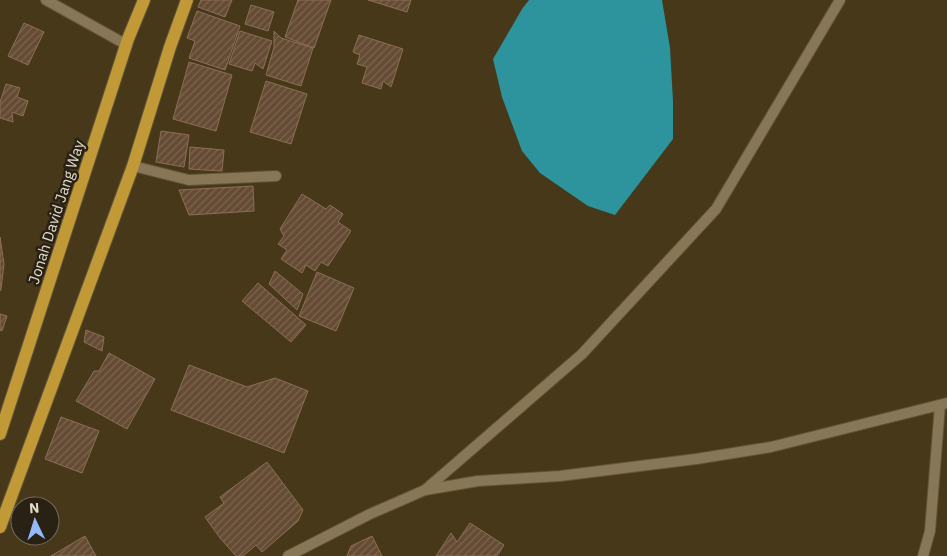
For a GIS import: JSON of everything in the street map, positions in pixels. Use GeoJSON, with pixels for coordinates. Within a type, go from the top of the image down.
{"type":"FeatureCollection","features":[{"type":"Feature","properties":{"kind":"main road","name":"Jonah David Jang Way"},"geometry":{"type":"LineString","coordinates":[[0,434],[127,45],[144,0]]}},
{"type":"Feature","properties":{"kind":"main road"},"geometry":{"type":"LineString","coordinates":[[0,526],[133,166],[170,47],[187,0]]}},
{"type":"Feature","properties":{"kind":"street"},"geometry":{"type":"LineString","coordinates":[[46,0],[127,45]]}},
{"type":"Feature","properties":{"kind":"street"},"geometry":{"type":"LineString","coordinates":[[425,490],[582,354],[716,209],[840,0]]}},
{"type":"Feature","properties":{"kind":"street"},"geometry":{"type":"LineString","coordinates":[[133,166],[189,180],[276,176]]}},
{"type":"Feature","properties":{"kind":"street"},"geometry":{"type":"LineString","coordinates":[[288,556],[370,514],[425,490],[478,481],[560,476],[762,449],[943,404],[930,531],[923,556]]}},
{"type":"Feature","properties":{"kind":"water"},"geometry":{"type":"Polygon","coordinates":[[[529,0],[662,0],[670,48],[673,139],[615,215],[588,206],[540,173],[522,151],[502,97],[493,59],[529,0]]]}},
{"type":"Feature","properties":{"kind":"building"},"geometry":{"type":"Polygon","coordinates":[[[201,0],[232,0],[225,17],[198,7],[201,0]]]}},
{"type":"Feature","properties":{"kind":"building"},"geometry":{"type":"Polygon","coordinates":[[[298,0],[331,0],[314,48],[285,37],[298,0]]]}},
{"type":"Feature","properties":{"kind":"building"},"geometry":{"type":"Polygon","coordinates":[[[368,0],[411,0],[407,12],[368,0]]]}},
{"type":"Feature","properties":{"kind":"building"},"geometry":{"type":"Polygon","coordinates":[[[251,5],[274,12],[268,31],[245,24],[251,5]]]}},
{"type":"Feature","properties":{"kind":"building"},"geometry":{"type":"Polygon","coordinates":[[[197,11],[240,26],[225,70],[189,58],[195,41],[187,38],[197,11]]]}},
{"type":"Feature","properties":{"kind":"building"},"geometry":{"type":"Polygon","coordinates":[[[24,23],[44,32],[28,65],[8,56],[24,23]]]}},
{"type":"Feature","properties":{"kind":"building"},"geometry":{"type":"Polygon","coordinates":[[[240,31],[272,41],[263,69],[255,63],[252,71],[229,64],[240,31]]]}},
{"type":"Feature","properties":{"kind":"building"},"geometry":{"type":"Polygon","coordinates":[[[274,31],[281,38],[313,48],[301,86],[266,75],[274,47],[274,31]]]}},
{"type":"Feature","properties":{"kind":"building"},"geometry":{"type":"Polygon","coordinates":[[[359,35],[403,49],[391,87],[383,81],[381,89],[362,83],[367,67],[357,64],[360,55],[353,52],[359,35]]]}},
{"type":"Feature","properties":{"kind":"building"},"geometry":{"type":"Polygon","coordinates":[[[189,62],[232,75],[216,131],[173,119],[189,62]]]}},
{"type":"Feature","properties":{"kind":"building"},"geometry":{"type":"Polygon","coordinates":[[[266,81],[307,94],[291,144],[250,132],[266,81]]]}},
{"type":"Feature","properties":{"kind":"building"},"geometry":{"type":"Polygon","coordinates":[[[6,84],[20,88],[17,97],[28,101],[23,116],[12,112],[13,122],[0,118],[0,102],[6,84]]]}},
{"type":"Feature","properties":{"kind":"building"},"geometry":{"type":"Polygon","coordinates":[[[161,131],[189,135],[184,167],[156,162],[161,131]]]}},
{"type":"Feature","properties":{"kind":"building"},"geometry":{"type":"Polygon","coordinates":[[[190,147],[224,150],[222,171],[189,169],[190,147]]]}},
{"type":"Feature","properties":{"kind":"building"},"geometry":{"type":"Polygon","coordinates":[[[253,186],[254,211],[189,215],[179,190],[253,186]]]}},
{"type":"Feature","properties":{"kind":"building"},"geometry":{"type":"Polygon","coordinates":[[[302,194],[326,209],[330,205],[343,214],[338,222],[351,231],[328,266],[321,262],[315,271],[306,265],[302,273],[281,259],[287,250],[278,244],[284,236],[280,229],[302,194]]]}},
{"type":"Feature","properties":{"kind":"building"},"geometry":{"type":"Polygon","coordinates":[[[0,237],[4,264],[0,291],[0,237]]]}},
{"type":"Feature","properties":{"kind":"building"},"geometry":{"type":"Polygon","coordinates":[[[275,271],[303,294],[297,310],[269,284],[275,271]]]}},
{"type":"Feature","properties":{"kind":"building"},"geometry":{"type":"Polygon","coordinates":[[[317,272],[354,288],[336,331],[299,316],[317,272]]]}},
{"type":"Feature","properties":{"kind":"building"},"geometry":{"type":"Polygon","coordinates":[[[258,283],[306,325],[291,342],[242,301],[258,283]]]}},
{"type":"Feature","properties":{"kind":"building"},"geometry":{"type":"Polygon","coordinates":[[[0,314],[7,316],[2,331],[0,330],[0,314]]]}},
{"type":"Feature","properties":{"kind":"building"},"geometry":{"type":"Polygon","coordinates":[[[86,330],[104,337],[102,351],[84,342],[86,330]]]}},
{"type":"Feature","properties":{"kind":"building"},"geometry":{"type":"Polygon","coordinates":[[[109,353],[155,379],[127,429],[76,401],[94,371],[99,371],[109,353]]]}},
{"type":"Feature","properties":{"kind":"building"},"geometry":{"type":"Polygon","coordinates":[[[189,365],[247,387],[275,378],[308,391],[284,453],[171,410],[189,365]]]}},
{"type":"Feature","properties":{"kind":"building"},"geometry":{"type":"Polygon","coordinates":[[[61,417],[99,431],[82,473],[45,459],[61,417]]]}},
{"type":"Feature","properties":{"kind":"building"},"geometry":{"type":"Polygon","coordinates":[[[267,462],[303,510],[298,521],[262,552],[256,545],[243,556],[236,556],[205,517],[224,503],[220,497],[267,462]]]}},
{"type":"Feature","properties":{"kind":"building"},"geometry":{"type":"Polygon","coordinates":[[[470,523],[504,545],[497,556],[436,556],[451,533],[457,542],[470,523]]]}},
{"type":"Feature","properties":{"kind":"building"},"geometry":{"type":"Polygon","coordinates":[[[85,536],[96,556],[51,556],[85,536]]]}},
{"type":"Feature","properties":{"kind":"building"},"geometry":{"type":"Polygon","coordinates":[[[372,536],[382,556],[347,556],[351,546],[372,536]]]}}]}
